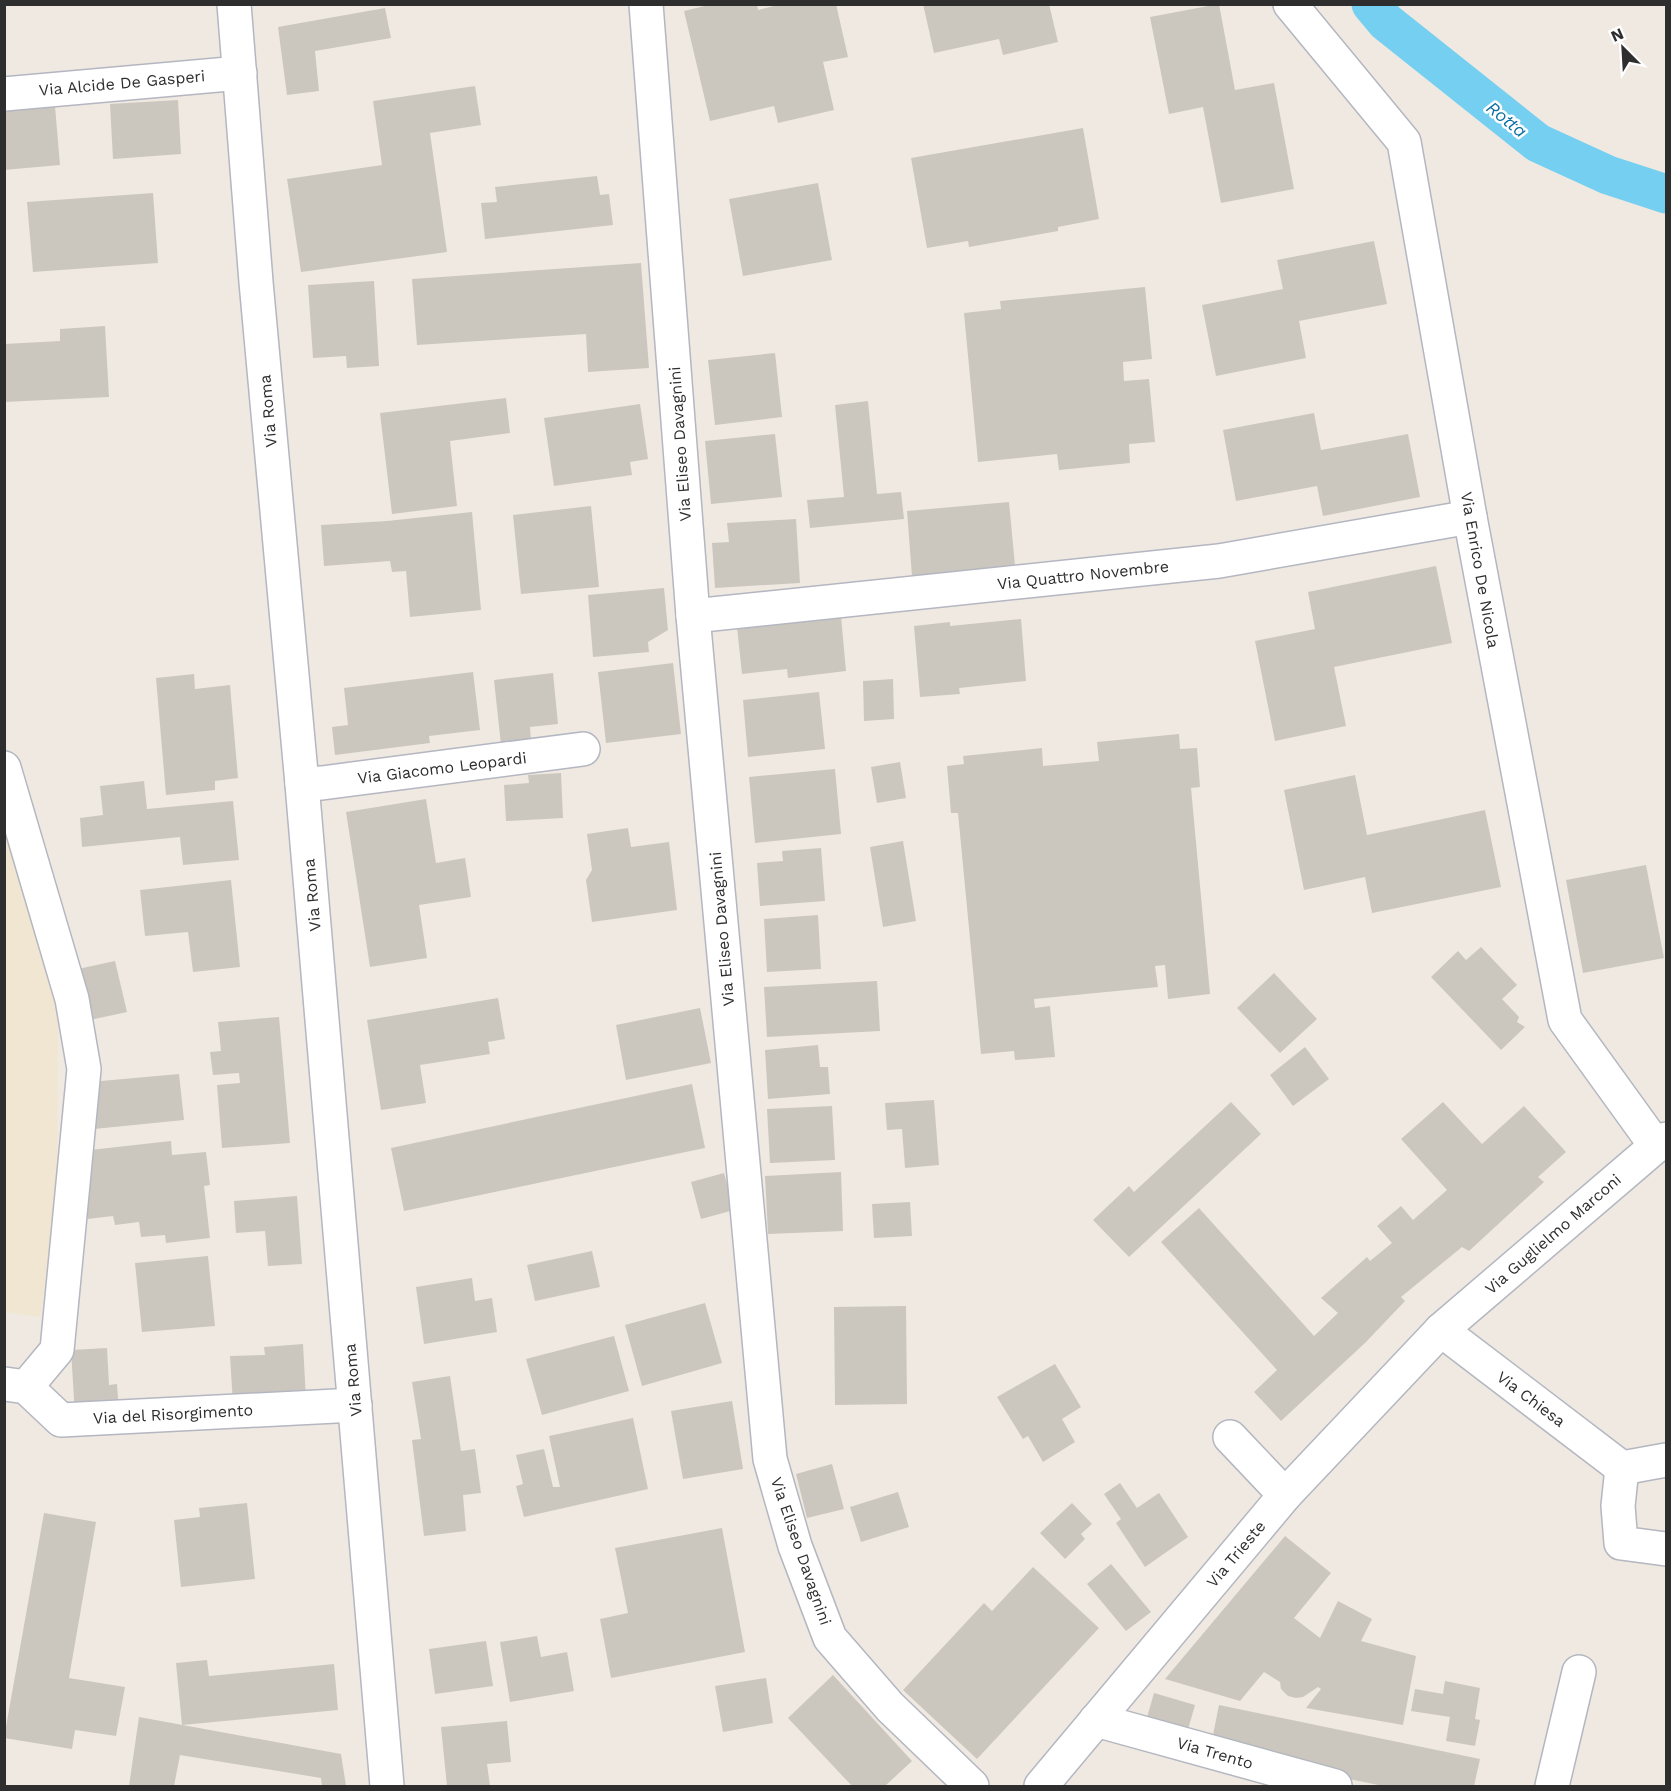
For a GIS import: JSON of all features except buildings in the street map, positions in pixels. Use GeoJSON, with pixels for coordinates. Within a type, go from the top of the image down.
{"type":"FeatureCollection","features":[{"type":"Feature","properties":{"kind":"street","name":"Via Roma"},"geometry":{"type":"LineString","coordinates":[[234,4],[256,282],[302,784],[387,1786]]}},
{"type":"Feature","properties":{"kind":"street","name":"Via Eliseo Davagnini"},"geometry":{"type":"LineString","coordinates":[[646,4],[693,616],[770,1459],[795,1546],[830,1638],[890,1707],[972,1786]]}},
{"type":"Feature","properties":{"kind":"street","name":"Via Enrico De Nicola"},"geometry":{"type":"LineString","coordinates":[[1290,4],[1404,142],[1470,517],[1564,1020],[1661,1142]]}},
{"type":"Feature","properties":{"kind":"street","name":"Via Alcide De Gasperi"},"geometry":{"type":"LineString","coordinates":[[4,94],[240,73]]}},
{"type":"Feature","properties":{"kind":"street","name":"Via Quattro Novembre"},"geometry":{"type":"LineString","coordinates":[[693,616],[1219,561],[1470,517]]}},
{"type":"Feature","properties":{"kind":"street","name":"Via Giacomo Leopardi"},"geometry":{"type":"LineString","coordinates":[[302,784],[583,749]]}},
{"type":"Feature","properties":{"kind":"street"},"geometry":{"type":"LineString","coordinates":[[4,768],[72,999],[84,1069],[57,1350],[15,1385]]}},
{"type":"Feature","properties":{"kind":"street","name":"Via Guglielmo Marconi"},"geometry":{"type":"LineString","coordinates":[[1441,1330],[1661,1142]]}},
{"type":"Feature","properties":{"kind":"street","name":"Via Chiesa"},"geometry":{"type":"LineString","coordinates":[[1441,1330],[1622,1468]]}},
{"type":"Feature","properties":{"kind":"street","name":"Via Trieste"},"geometry":{"type":"LineString","coordinates":[[1041,1786],[1285,1495],[1441,1330]]}},
{"type":"Feature","properties":{"kind":"street","name":"Via del Risorgimento"},"geometry":{"type":"LineString","coordinates":[[15,1385],[61,1420],[355,1406]]}},
{"type":"Feature","properties":{"kind":"street"},"geometry":{"type":"LineString","coordinates":[[1230,1437],[1285,1495]]}},
{"type":"Feature","properties":{"kind":"street"},"geometry":{"type":"LineString","coordinates":[[1666,1460],[1622,1468],[1618,1506],[1621,1543],[1666,1549]]}},
{"type":"Feature","properties":{"kind":"street"},"geometry":{"type":"LineString","coordinates":[[1552,1786],[1579,1672]]}},
{"type":"Feature","properties":{"kind":"street","name":"Via Trento"},"geometry":{"type":"LineString","coordinates":[[1096,1720],[1335,1786]]}},
{"type":"Feature","properties":{"kind":"shaded area"},"geometry":{"type":"Polygon","coordinates":[[[4,814],[58,1007],[57,1204],[40,1317],[5,1312],[4,814]]]}},
{"type":"Feature","properties":{"kind":"waterway","name":"Rotta"},"geometry":{"type":"LineString","coordinates":[[1371,4],[1386,22],[1538,143],[1608,175],[1666,194]]}}]}
